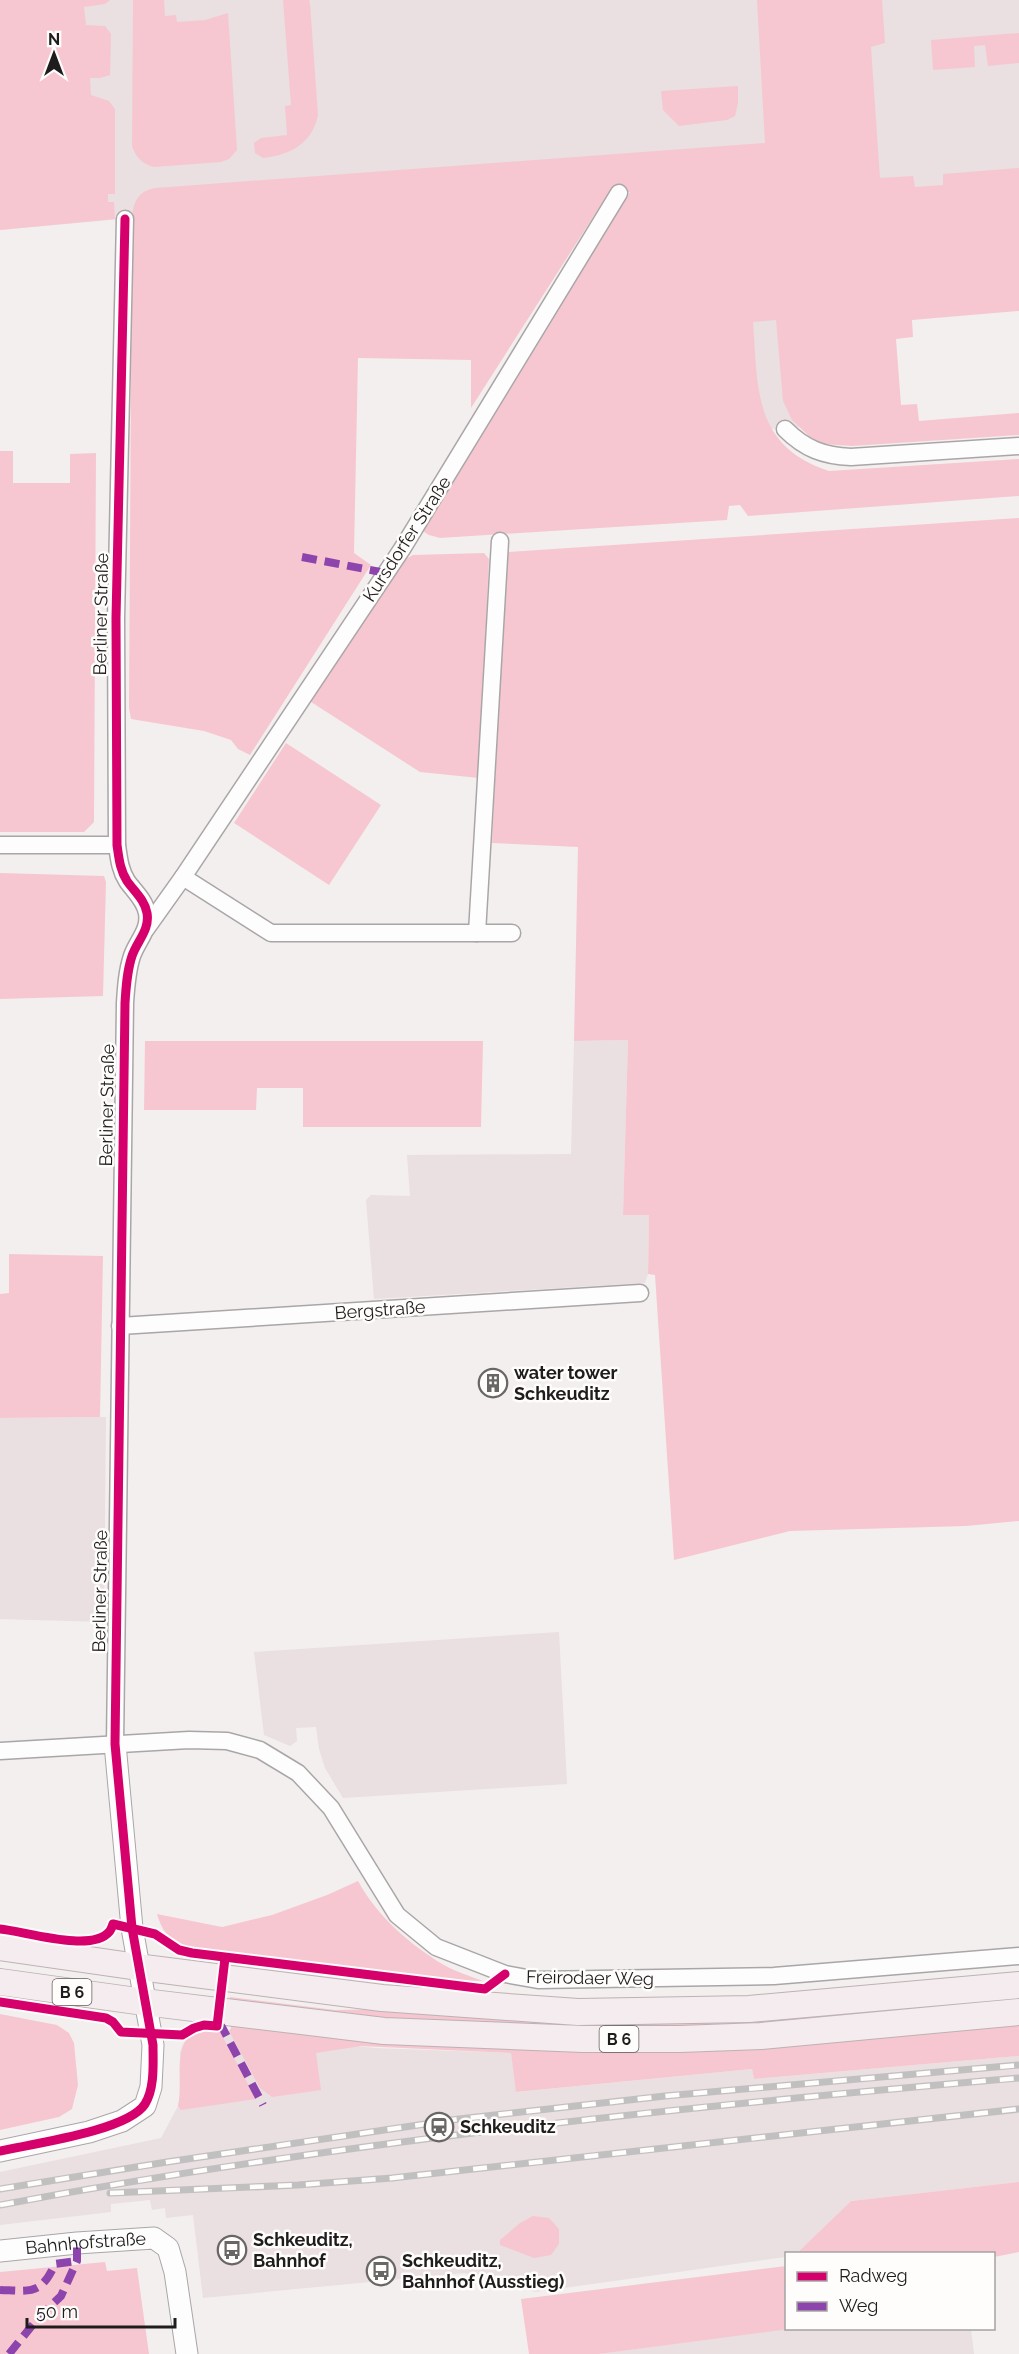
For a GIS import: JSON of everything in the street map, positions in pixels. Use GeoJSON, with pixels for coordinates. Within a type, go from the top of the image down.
{"type":"FeatureCollection","features":[{"type":"Feature","properties":{"kind":"main road","name":"B 6"},"geometry":{"type":"LineString","coordinates":[[0,1947],[382,1998],[578,2012],[749,2009],[1019,1985]]}},
{"type":"Feature","properties":{"kind":"main road","name":"B 6"},"geometry":{"type":"LineString","coordinates":[[0,1982],[384,2031],[583,2039],[760,2036],[1019,2012]]}},
{"type":"Feature","properties":{"kind":"street","name":"Kursdorfer Straße"},"geometry":{"type":"LineString","coordinates":[[146,930],[402,549],[619,193]]}},
{"type":"Feature","properties":{"kind":"street","name":"Berliner Straße"},"geometry":{"type":"LineString","coordinates":[[125,219],[116,618],[117,845],[119,866],[142,899],[148,913],[146,930],[132,954],[127,976],[125,1003],[115,1744],[132,1929],[144,2002]]}},
{"type":"Feature","properties":{"kind":"street"},"geometry":{"type":"LineString","coordinates":[[785,429],[797,441],[829,456],[851,457],[1019,446]]}},
{"type":"Feature","properties":{"kind":"street"},"geometry":{"type":"LineString","coordinates":[[477,933],[500,541]]}},
{"type":"Feature","properties":{"kind":"street"},"geometry":{"type":"LineString","coordinates":[[0,845],[117,845]]}},
{"type":"Feature","properties":{"kind":"street"},"geometry":{"type":"LineString","coordinates":[[183,877],[271,933],[512,933]]}},
{"type":"Feature","properties":{"kind":"street","name":"Bergstraße"},"geometry":{"type":"LineString","coordinates":[[120,1326],[640,1293]]}},
{"type":"Feature","properties":{"kind":"street","name":"Freirodaer Weg"},"geometry":{"type":"LineString","coordinates":[[0,1751],[189,1740],[227,1741],[260,1750],[298,1773],[331,1808],[397,1915],[436,1947],[505,1974],[538,1980],[774,1977],[1019,1956]]}},
{"type":"Feature","properties":{"kind":"street"},"geometry":{"type":"LineString","coordinates":[[0,2151],[88,2132],[122,2121],[145,2106],[151,2087],[153,2045],[144,2002]]}},
{"type":"Feature","properties":{"kind":"street","name":"Bahnhofstraße"},"geometry":{"type":"LineString","coordinates":[[0,2251],[154,2238],[168,2248],[175,2272],[187,2354]]}},
{"type":"Feature","properties":{"kind":"shaded area"},"geometry":{"type":"Polygon","coordinates":[[[0,0],[1019,0],[1019,291],[892,301],[889,422],[735,431],[715,177],[132,218],[0,230],[0,0]]]}},
{"type":"Feature","properties":{"kind":"shaded area"},"geometry":{"type":"Polygon","coordinates":[[[0,0],[110,0],[105,4],[84,7],[86,25],[105,26],[111,34],[110,75],[90,78],[91,95],[109,101],[115,109],[115,194],[108,194],[108,202],[114,202],[115,219],[0,230],[0,0]]]}},
{"type":"Feature","properties":{"kind":"shaded area"},"geometry":{"type":"Polygon","coordinates":[[[133,0],[164,0],[165,16],[176,15],[177,22],[205,20],[228,13],[237,150],[229,159],[221,162],[154,167],[140,160],[135,154],[132,146],[133,0]]]}},
{"type":"Feature","properties":{"kind":"shaded area"},"geometry":{"type":"Polygon","coordinates":[[[283,0],[309,0],[318,115],[311,134],[305,141],[291,151],[263,158],[255,153],[254,143],[261,138],[287,135],[285,106],[291,105],[283,0]]]}},
{"type":"Feature","properties":{"kind":"shaded area"},"geometry":{"type":"Polygon","coordinates":[[[757,0],[882,0],[885,43],[871,47],[880,178],[913,176],[915,187],[943,185],[943,174],[1019,168],[1019,311],[912,320],[913,337],[896,339],[901,405],[917,404],[919,421],[1019,413],[1019,435],[852,446],[823,444],[810,437],[792,420],[783,401],[776,320],[753,322],[759,392],[764,412],[773,431],[786,447],[804,460],[829,471],[1019,459],[1019,496],[748,516],[740,505],[729,506],[727,520],[440,538],[429,535],[418,528],[630,192],[615,192],[611,189],[471,408],[471,360],[358,358],[354,553],[371,565],[250,755],[238,749],[231,740],[204,731],[131,719],[129,708],[132,218],[134,207],[141,194],[156,188],[765,143],[757,0]]]}},
{"type":"Feature","properties":{"kind":"shaded area"},"geometry":{"type":"Polygon","coordinates":[[[1019,33],[1019,63],[988,66],[985,45],[974,46],[975,67],[933,70],[931,40],[1019,33]]]}},
{"type":"Feature","properties":{"kind":"shaded area"},"geometry":{"type":"Polygon","coordinates":[[[738,86],[735,116],[727,120],[679,126],[663,110],[661,91],[738,86]]]}},
{"type":"Feature","properties":{"kind":"shaded area"},"geometry":{"type":"Polygon","coordinates":[[[0,451],[13,451],[13,483],[70,483],[70,454],[96,453],[94,822],[84,832],[0,832],[0,451]]]}},
{"type":"Feature","properties":{"kind":"shaded area"},"geometry":{"type":"Polygon","coordinates":[[[1019,518],[1019,1521],[966,1526],[790,1531],[674,1560],[655,1275],[648,1274],[649,1215],[623,1215],[628,1040],[574,1041],[578,847],[492,843],[508,552],[1019,518]]]}},
{"type":"Feature","properties":{"kind":"shaded area"},"geometry":{"type":"Polygon","coordinates":[[[484,553],[489,559],[479,778],[420,772],[308,700],[400,562],[413,555],[484,553]]]}},
{"type":"Feature","properties":{"kind":"shaded area"},"geometry":{"type":"Polygon","coordinates":[[[286,743],[381,805],[329,885],[234,823],[286,743]]]}},
{"type":"Feature","properties":{"kind":"shaded area"},"geometry":{"type":"Polygon","coordinates":[[[0,873],[104,876],[106,882],[103,996],[0,999],[0,873]]]}},
{"type":"Feature","properties":{"kind":"shaded area"},"geometry":{"type":"Polygon","coordinates":[[[628,1040],[623,1215],[649,1215],[648,1274],[645,1283],[374,1299],[366,1200],[371,1195],[410,1196],[407,1155],[571,1154],[574,1041],[628,1040]]]}},
{"type":"Feature","properties":{"kind":"shaded area"},"geometry":{"type":"Polygon","coordinates":[[[145,1041],[483,1041],[481,1127],[303,1127],[303,1088],[257,1088],[256,1110],[144,1110],[145,1041]]]}},
{"type":"Feature","properties":{"kind":"shaded area"},"geometry":{"type":"Polygon","coordinates":[[[9,1254],[103,1256],[100,1417],[0,1418],[0,1294],[9,1293],[9,1254]]]}},
{"type":"Feature","properties":{"kind":"shaded area"},"geometry":{"type":"Polygon","coordinates":[[[106,1417],[104,1622],[0,1619],[0,1418],[106,1417]]]}},
{"type":"Feature","properties":{"kind":"shaded area"},"geometry":{"type":"Polygon","coordinates":[[[559,1632],[567,1784],[343,1798],[325,1768],[316,1727],[296,1728],[297,1741],[290,1746],[264,1735],[254,1652],[559,1632]]]}},
{"type":"Feature","properties":{"kind":"shaded area"},"geometry":{"type":"Polygon","coordinates":[[[358,1881],[385,1918],[407,1939],[444,1965],[483,1981],[446,1980],[197,1950],[171,1938],[163,1929],[157,1914],[222,1927],[272,1915],[358,1881]]]}},
{"type":"Feature","properties":{"kind":"shaded area"},"geometry":{"type":"Polygon","coordinates":[[[230,1997],[335,2010],[1019,1997],[1019,2002],[763,2024],[574,2027],[422,2022],[229,2003],[230,1997]]]}},
{"type":"Feature","properties":{"kind":"shaded area"},"geometry":{"type":"Polygon","coordinates":[[[0,2014],[57,2025],[69,2033],[74,2043],[78,2085],[72,2109],[59,2117],[0,2130],[0,2014]]]}},
{"type":"Feature","properties":{"kind":"shaded area"},"geometry":{"type":"Polygon","coordinates":[[[230,2023],[336,2036],[1019,2023],[1019,2056],[754,2079],[752,2069],[516,2092],[511,2053],[361,2046],[316,2053],[321,2090],[272,2097],[260,2088],[229,2031],[230,2023]]]}},
{"type":"Feature","properties":{"kind":"shaded area"},"geometry":{"type":"Polygon","coordinates":[[[204,2029],[375,2048],[511,2053],[517,2092],[752,2069],[754,2079],[1019,2056],[1019,2182],[851,2201],[798,2252],[785,2252],[785,2257],[535,2292],[464,2273],[203,2298],[193,2215],[166,2218],[165,2208],[152,2210],[150,2200],[111,2204],[111,2212],[0,2225],[0,2172],[161,2138],[178,2106],[180,2052],[183,2044],[194,2031],[204,2029]]]}},
{"type":"Feature","properties":{"kind":"shaded area"},"geometry":{"type":"Polygon","coordinates":[[[204,2029],[219,2030],[256,2099],[181,2110],[178,2106],[182,2050],[186,2040],[193,2033],[204,2029]]]}},
{"type":"Feature","properties":{"kind":"shaded area"},"geometry":{"type":"Polygon","coordinates":[[[1019,2182],[1019,2252],[995,2257],[995,2252],[798,2252],[851,2201],[1019,2182]]]}},
{"type":"Feature","properties":{"kind":"shaded area"},"geometry":{"type":"Polygon","coordinates":[[[533,2216],[549,2218],[559,2229],[559,2244],[551,2255],[534,2258],[500,2245],[500,2240],[520,2223],[533,2216]]]}},
{"type":"Feature","properties":{"kind":"shaded area"},"geometry":{"type":"Polygon","coordinates":[[[105,2262],[107,2271],[137,2268],[149,2354],[0,2354],[0,2272],[105,2262]]]}},
{"type":"Feature","properties":{"kind":"shaded area"},"geometry":{"type":"Polygon","coordinates":[[[785,2266],[785,2330],[599,2354],[529,2354],[521,2299],[785,2266]]]}},
{"type":"Feature","properties":{"kind":"shaded area"},"geometry":{"type":"Polygon","coordinates":[[[785,2329],[971,2330],[974,2354],[599,2354],[785,2329]]]}},
{"type":"Feature","properties":{"kind":"railway"},"geometry":{"type":"LineString","coordinates":[[0,2189],[459,2119],[665,2096],[1019,2065]]}},
{"type":"Feature","properties":{"kind":"railway"},"geometry":{"type":"LineString","coordinates":[[0,2205],[253,2163],[508,2129],[763,2101],[1019,2078]]}},
{"type":"Feature","properties":{"kind":"railway"},"geometry":{"type":"LineString","coordinates":[[110,2193],[298,2185],[392,2178],[1019,2109]]}},
{"type":"Feature","properties":{"kind":"marked path"},"geometry":{"type":"LineString","coordinates":[[302,557],[386,573]]}},
{"type":"Feature","properties":{"kind":"marked path"},"geometry":{"type":"LineString","coordinates":[[217,2026],[222,2027],[263,2105]]}},
{"type":"Feature","properties":{"kind":"marked path"},"geometry":{"type":"LineString","coordinates":[[9,2354],[39,2317],[61,2296],[77,2261],[77,2243]]}},
{"type":"Feature","properties":{"kind":"marked path"},"geometry":{"type":"LineString","coordinates":[[0,2290],[34,2289],[45,2281],[55,2264],[77,2261]]}},
{"type":"Feature","properties":{"kind":"cycle path"},"geometry":{"type":"LineString","coordinates":[[0,2151],[78,2135],[120,2122],[145,2104],[153,2075],[153,2045],[132,1928],[115,1744],[125,1003],[130,962],[147,925],[144,904],[123,873],[117,845],[116,618],[125,219]]}},
{"type":"Feature","properties":{"kind":"cycle path"},"geometry":{"type":"LineString","coordinates":[[0,1929],[57,1939],[88,1941],[100,1938],[109,1932],[113,1924],[155,1934],[179,1950],[192,1953],[485,1989],[505,1974]]}},
{"type":"Feature","properties":{"kind":"cycle path"},"geometry":{"type":"LineString","coordinates":[[0,2002],[106,2018],[113,2022],[121,2032],[182,2035],[204,2025],[217,2026],[225,1958]]}},
{"type":"Feature","properties":{"kind":"place","name":"water tower Schkeuditz"},"geometry":{"type":"Point","coordinates":[493,1383]}},
{"type":"Feature","properties":{"kind":"place","name":"Schkeuditz"},"geometry":{"type":"Point","coordinates":[439,2127]}},
{"type":"Feature","properties":{"kind":"place","name":"Schkeuditz, Bahnhof"},"geometry":{"type":"Point","coordinates":[232,2250]}},
{"type":"Feature","properties":{"kind":"place","name":"Schkeuditz, Bahnhof (Ausstieg)"},"geometry":{"type":"Point","coordinates":[381,2271]}}]}
